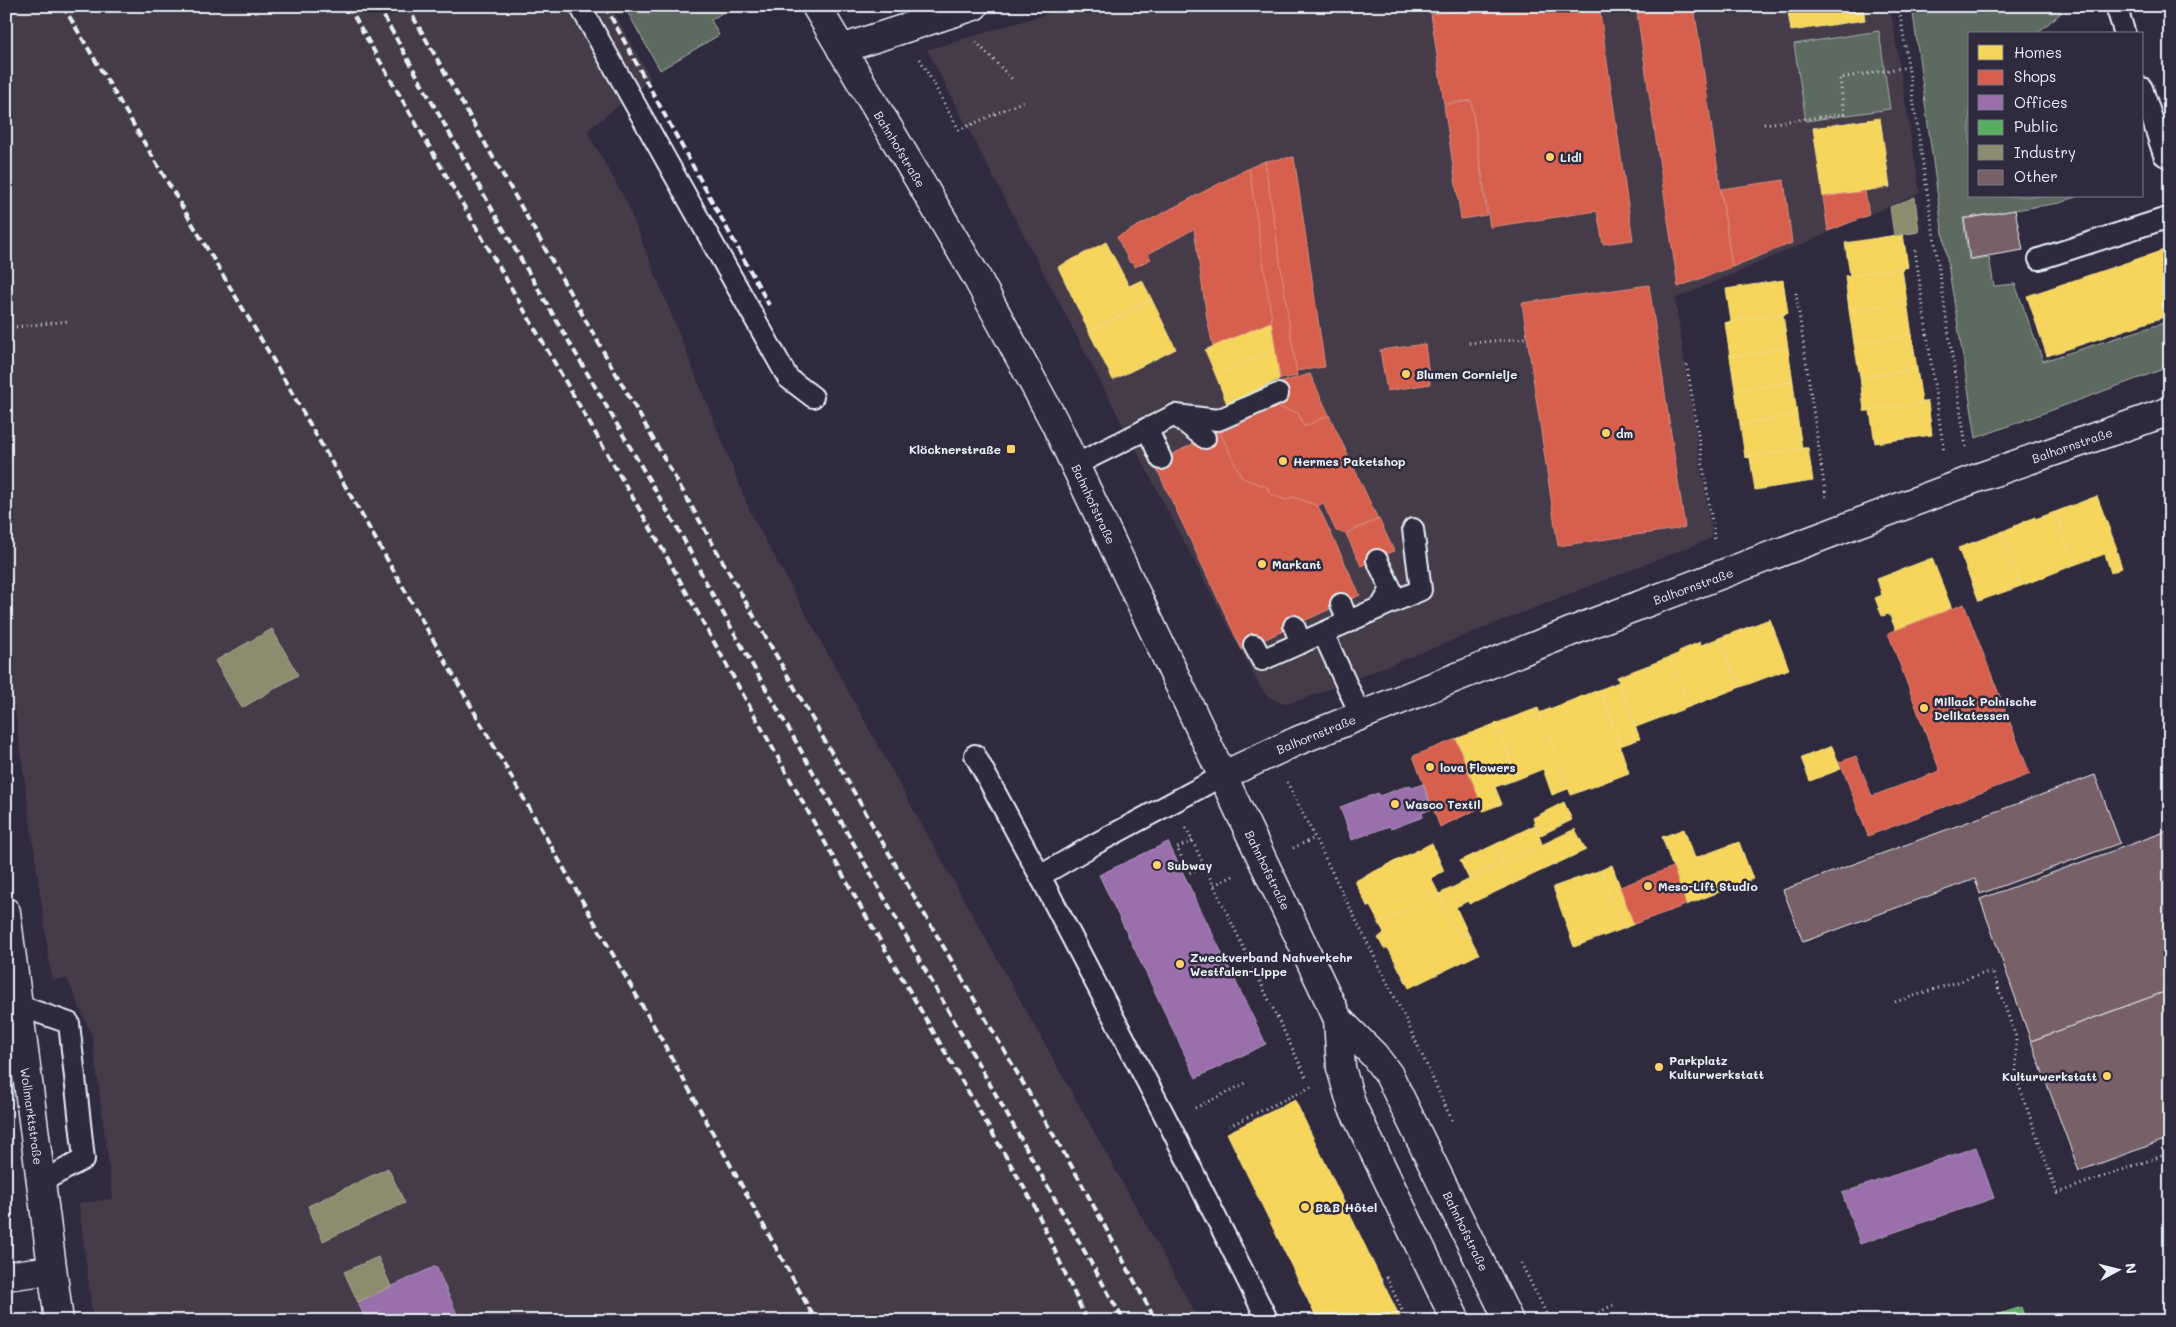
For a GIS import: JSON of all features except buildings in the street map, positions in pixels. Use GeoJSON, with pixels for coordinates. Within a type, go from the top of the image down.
{"type":"FeatureCollection","features":[{"type":"Feature","properties":{"kind":"main road","name":"Bahnhofstraße"},"geometry":{"type":"LineString","coordinates":[[816,6],[976,276],[1075,465],[1338,1019],[1374,1055],[1388,1075],[1509,1321]]}},
{"type":"Feature","properties":{"kind":"main road"},"geometry":{"type":"LineString","coordinates":[[841,49],[974,6]]}},
{"type":"Feature","properties":{"kind":"main road","name":"Balhornstraße"},"geometry":{"type":"LineString","coordinates":[[1222,776],[1271,752],[1529,648],[1967,482],[2170,411]]}},
{"type":"Feature","properties":{"kind":"main road","name":"Wollmarktstraße"},"geometry":{"type":"LineString","coordinates":[[6,912],[59,1321]]}},
{"type":"Feature","properties":{"kind":"main road","name":"Bahnhofstraße"},"geometry":{"type":"LineString","coordinates":[[1338,1019],[1341,1068],[1352,1106],[1456,1321]]}},
{"type":"Feature","properties":{"kind":"main road"},"geometry":{"type":"LineString","coordinates":[[6,1276],[52,1270]]}},
{"type":"Feature","properties":{"kind":"lane"},"geometry":{"type":"LineString","coordinates":[[580,6],[788,378],[813,397]]}},
{"type":"Feature","properties":{"kind":"lane"},"geometry":{"type":"LineString","coordinates":[[2116,6],[2124,32]]}},
{"type":"Feature","properties":{"kind":"lane"},"geometry":{"type":"LineString","coordinates":[[2144,94],[2164,155],[2170,158]]}},
{"type":"Feature","properties":{"kind":"lane"},"geometry":{"type":"LineString","coordinates":[[2038,259],[2170,217]]}},
{"type":"Feature","properties":{"kind":"lane"},"geometry":{"type":"LineString","coordinates":[[1075,465],[1175,415],[1218,420],[1278,394]]}},
{"type":"Feature","properties":{"kind":"lane"},"geometry":{"type":"LineString","coordinates":[[1175,415],[1205,438]]}},
{"type":"Feature","properties":{"kind":"lane"},"geometry":{"type":"LineString","coordinates":[[1147,428],[1162,459]]}},
{"type":"Feature","properties":{"kind":"lane"},"geometry":{"type":"LineString","coordinates":[[1254,645],[1262,660],[1298,635],[1324,633],[1344,613],[1381,607],[1421,590],[1413,529]]}},
{"type":"Feature","properties":{"kind":"lane"},"geometry":{"type":"LineString","coordinates":[[1378,560],[1390,589],[1381,607]]}},
{"type":"Feature","properties":{"kind":"lane"},"geometry":{"type":"LineString","coordinates":[[1324,633],[1361,716]]}},
{"type":"Feature","properties":{"kind":"lane"},"geometry":{"type":"LineString","coordinates":[[975,755],[1168,1122],[1268,1321]]}},
{"type":"Feature","properties":{"kind":"lane"},"geometry":{"type":"LineString","coordinates":[[1040,876],[1095,844],[1222,776]]}},
{"type":"Feature","properties":{"kind":"lane"},"geometry":{"type":"LineString","coordinates":[[17,1005],[69,1023],[84,1159],[41,1182]]}},
{"type":"Feature","properties":{"kind":"path"},"geometry":{"type":"LineString","coordinates":[[1899,6],[1967,451],[1967,482]]}},
{"type":"Feature","properties":{"kind":"path"},"geometry":{"type":"LineString","coordinates":[[980,44],[1012,79]]}},
{"type":"Feature","properties":{"kind":"path"},"geometry":{"type":"LineString","coordinates":[[922,52],[919,57],[960,130],[1024,100]]}},
{"type":"Feature","properties":{"kind":"path"},"geometry":{"type":"LineString","coordinates":[[1764,124],[1844,114],[1840,78],[1908,67]]}},
{"type":"Feature","properties":{"kind":"path"},"geometry":{"type":"LineString","coordinates":[[1915,250],[1946,461],[1967,482]]}},
{"type":"Feature","properties":{"kind":"path"},"geometry":{"type":"LineString","coordinates":[[1796,294],[1826,497],[1839,531]]}},
{"type":"Feature","properties":{"kind":"path"},"geometry":{"type":"LineString","coordinates":[[6,328],[68,321]]}},
{"type":"Feature","properties":{"kind":"path"},"geometry":{"type":"LineString","coordinates":[[1468,343],[1527,338]]}},
{"type":"Feature","properties":{"kind":"path"},"geometry":{"type":"LineString","coordinates":[[1687,364],[1720,576]]}},
{"type":"Feature","properties":{"kind":"path"},"geometry":{"type":"LineString","coordinates":[[1271,752],[1408,1024],[1457,1132]]}},
{"type":"Feature","properties":{"kind":"path"},"geometry":{"type":"LineString","coordinates":[[1174,803],[1311,1087],[1229,1126]]}},
{"type":"Feature","properties":{"kind":"path"},"geometry":{"type":"LineString","coordinates":[[1192,841],[1178,848],[1189,873],[1204,865]]}},
{"type":"Feature","properties":{"kind":"path"},"geometry":{"type":"LineString","coordinates":[[1178,863],[1183,860]]}},
{"type":"Feature","properties":{"kind":"path"},"geometry":{"type":"LineString","coordinates":[[1895,1002],[1992,971],[2016,1037],[2016,1077],[2056,1194],[2170,1153]]}},
{"type":"Feature","properties":{"kind":"path"},"geometry":{"type":"LineString","coordinates":[[1168,1122],[1248,1082]]}},
{"type":"Feature","properties":{"kind":"path"},"geometry":{"type":"LineString","coordinates":[[1520,1261],[1550,1321]]}},
{"type":"Feature","properties":{"kind":"path"},"geometry":{"type":"LineString","coordinates":[[1382,1281],[1387,1278],[1407,1321]]}},
{"type":"Feature","properties":{"kind":"path"},"geometry":{"type":"LineString","coordinates":[[1581,1321],[1613,1305]]}},
{"type":"Feature","properties":{"kind":"shaded area"},"geometry":{"type":"Polygon","coordinates":[[[6,6],[611,6],[651,79],[587,131],[626,201],[751,514],[902,789],[1200,1321],[93,1321],[79,1203],[113,1199],[92,1035],[67,979],[52,980],[15,712],[6,668],[6,6]]]}},
{"type":"Feature","properties":{"kind":"shaded area"},"geometry":{"type":"Polygon","coordinates":[[[1073,6],[1890,6],[1920,193],[1675,299],[1712,538],[1301,700],[1288,703],[1276,701],[1266,695],[1259,685],[927,50],[1073,6]]]}},
{"type":"Feature","properties":{"kind":"green space"},"geometry":{"type":"Polygon","coordinates":[[[624,6],[733,6],[711,20],[719,35],[660,70],[624,6]]]}},
{"type":"Feature","properties":{"kind":"green space"},"geometry":{"type":"Polygon","coordinates":[[[1912,6],[2059,6],[2061,13],[2038,32],[1968,32],[1968,198],[2073,198],[2060,203],[1963,218],[1969,260],[1989,257],[1994,286],[2015,284],[2043,361],[2170,321],[2169,367],[1976,438],[1941,221],[1912,6]]]}},
{"type":"Feature","properties":{"kind":"green space"},"geometry":{"type":"Polygon","coordinates":[[[1879,31],[1890,109],[1806,121],[1794,44],[1879,31]]]}},
{"type":"Feature","properties":{"kind":"railway"},"geometry":{"type":"LineString","coordinates":[[63,6],[268,351],[663,1042],[816,1321]]}},
{"type":"Feature","properties":{"kind":"railway"},"geometry":{"type":"LineString","coordinates":[[348,6],[663,550],[863,911],[1033,1203],[1087,1321]]}},
{"type":"Feature","properties":{"kind":"railway"},"geometry":{"type":"LineString","coordinates":[[378,6],[497,218],[683,538],[710,590],[1124,1321]]}},
{"type":"Feature","properties":{"kind":"railway"},"geometry":{"type":"LineString","coordinates":[[407,6],[880,838],[1078,1177],[1156,1321]]}},
{"type":"Feature","properties":{"kind":"railway"},"geometry":{"type":"LineString","coordinates":[[605,6],[769,305]]}},
{"type":"Feature","properties":{"kind":"place","name":"Lidl"},"geometry":{"type":"Point","coordinates":[1550,157]}},
{"type":"Feature","properties":{"kind":"place","name":"Blumen Cornielje"},"geometry":{"type":"Point","coordinates":[1406,374]}},
{"type":"Feature","properties":{"kind":"place","name":"dm"},"geometry":{"type":"Point","coordinates":[1606,433]}},
{"type":"Feature","properties":{"kind":"place","name":"Klöcknerstraße"},"geometry":{"type":"Point","coordinates":[1011,449]}},
{"type":"Feature","properties":{"kind":"place","name":"Hermes Paketshop"},"geometry":{"type":"Point","coordinates":[1283,461]}},
{"type":"Feature","properties":{"kind":"place","name":"Markant"},"geometry":{"type":"Point","coordinates":[1262,564]}},
{"type":"Feature","properties":{"kind":"place","name":"Millack Polnische Delikatessen"},"geometry":{"type":"Point","coordinates":[1924,708]}},
{"type":"Feature","properties":{"kind":"place","name":"lova Flowers"},"geometry":{"type":"Point","coordinates":[1430,767]}},
{"type":"Feature","properties":{"kind":"place","name":"Wasco Textil"},"geometry":{"type":"Point","coordinates":[1395,804]}},
{"type":"Feature","properties":{"kind":"place","name":"Subway"},"geometry":{"type":"Point","coordinates":[1157,865]}},
{"type":"Feature","properties":{"kind":"place","name":"Meso-Lift Studio"},"geometry":{"type":"Point","coordinates":[1648,886]}},
{"type":"Feature","properties":{"kind":"place","name":"Zweckverband Nahverkehr Westfalen-Lippe"},"geometry":{"type":"Point","coordinates":[1180,964]}},
{"type":"Feature","properties":{"kind":"place","name":"Parkplatz Kulturwerkstatt"},"geometry":{"type":"Point","coordinates":[1659,1067]}},
{"type":"Feature","properties":{"kind":"place","name":"Kulturwerkstatt"},"geometry":{"type":"Point","coordinates":[2107,1076]}},
{"type":"Feature","properties":{"kind":"place","name":"B&B Hôtel"},"geometry":{"type":"Point","coordinates":[1305,1207]}}]}
